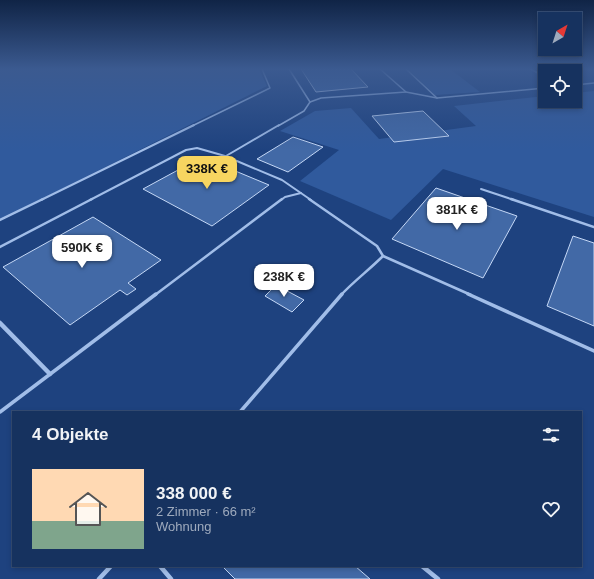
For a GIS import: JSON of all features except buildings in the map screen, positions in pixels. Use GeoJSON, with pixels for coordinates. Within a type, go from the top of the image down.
{"type":"FeatureCollection","features":[{"type":"Feature","properties":{"kind":"street"},"geometry":{"type":"LineString","coordinates":[[0,324],[50,374]]}},
{"type":"Feature","properties":{"kind":"lane"},"geometry":{"type":"LineString","coordinates":[[0,220],[254,96]]}},
{"type":"Feature","properties":{"kind":"lane"},"geometry":{"type":"LineString","coordinates":[[306,96],[310,102]]}},
{"type":"Feature","properties":{"kind":"lane"},"geometry":{"type":"LineString","coordinates":[[225,156],[304,111],[310,102],[321,98],[349,96]]}},
{"type":"Feature","properties":{"kind":"lane"},"geometry":{"type":"LineString","coordinates":[[427,96],[437,98],[458,96]]}},
{"type":"Feature","properties":{"kind":"lane"},"geometry":{"type":"LineString","coordinates":[[0,247],[186,150],[197,148],[225,156],[282,180],[377,246],[384,256],[594,351]]}},
{"type":"Feature","properties":{"kind":"lane"},"geometry":{"type":"LineString","coordinates":[[481,189],[594,227]]}},
{"type":"Feature","properties":{"kind":"lane"},"geometry":{"type":"LineString","coordinates":[[0,412],[285,197],[301,193]]}},
{"type":"Feature","properties":{"kind":"lane"},"geometry":{"type":"LineString","coordinates":[[241,411],[352,283],[384,256]]}},
{"type":"Feature","properties":{"kind":"lane"},"geometry":{"type":"LineString","coordinates":[[99,579],[110,567]]}},
{"type":"Feature","properties":{"kind":"lane"},"geometry":{"type":"LineString","coordinates":[[161,567],[171,579]]}},
{"type":"Feature","properties":{"kind":"lane"},"geometry":{"type":"LineString","coordinates":[[423,567],[438,579]]}},
{"type":"Feature","properties":{"kind":"shaded area"},"geometry":{"type":"Polygon","coordinates":[[[0,96],[247,96],[0,220],[0,96]]]}},
{"type":"Feature","properties":{"kind":"shaded area"},"geometry":{"type":"Polygon","coordinates":[[[582,96],[594,96],[594,217],[443,169],[391,220],[300,181],[339,150],[280,131],[315,111],[351,108],[379,139],[476,126],[454,106],[538,97],[538,108],[582,108],[582,96]]]}}]}
